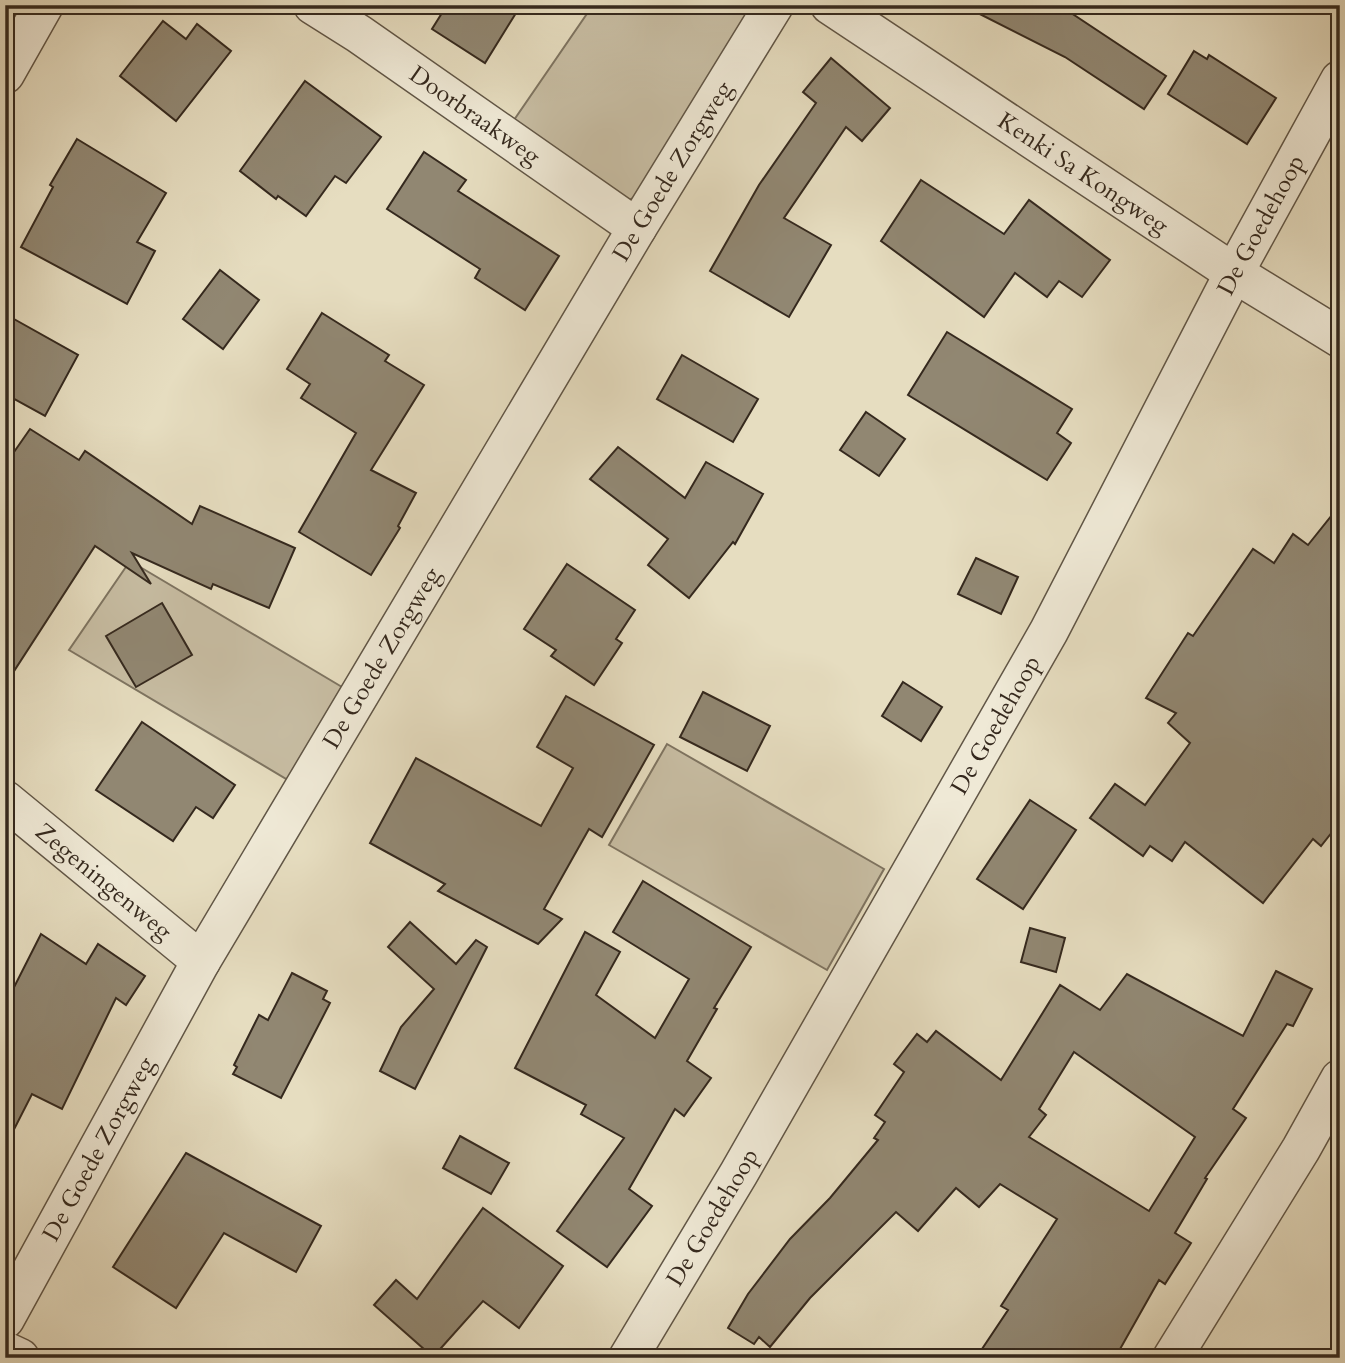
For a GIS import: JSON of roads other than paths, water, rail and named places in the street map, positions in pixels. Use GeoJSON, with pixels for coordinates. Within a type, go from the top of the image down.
{"type":"FeatureCollection","features":[{"type":"Feature","properties":{"kind":"street"},"geometry":{"type":"LineString","coordinates":[[5,74],[44,5]]}},
{"type":"Feature","properties":{"kind":"street","name":"Doorbraakweg"},"geometry":{"type":"LineString","coordinates":[[313,5],[359,34],[637,228]]}},
{"type":"Feature","properties":{"kind":"street","name":"De Goede Zorgweg"},"geometry":{"type":"LineString","coordinates":[[5,1319],[201,961],[637,228],[774,5]]}},
{"type":"Feature","properties":{"kind":"street","name":"Kenki Sa Kongweg"},"geometry":{"type":"LineString","coordinates":[[830,5],[1234,273],[1340,338]]}},
{"type":"Feature","properties":{"kind":"street","name":"De Goedehoop"},"geometry":{"type":"LineString","coordinates":[[628,1358],[739,1173],[1049,631],[1234,273],[1340,80]]}},
{"type":"Feature","properties":{"kind":"street","name":"Zegeningenweg"},"geometry":{"type":"LineString","coordinates":[[5,800],[201,961]]}},
{"type":"Feature","properties":{"kind":"street"},"geometry":{"type":"LineString","coordinates":[[1172,1358],[1301,1149],[1340,1079]]}},
{"type":"Feature","properties":{"kind":"street"},"geometry":{"type":"LineString","coordinates":[[5,1351],[20,1358]]}}]}
